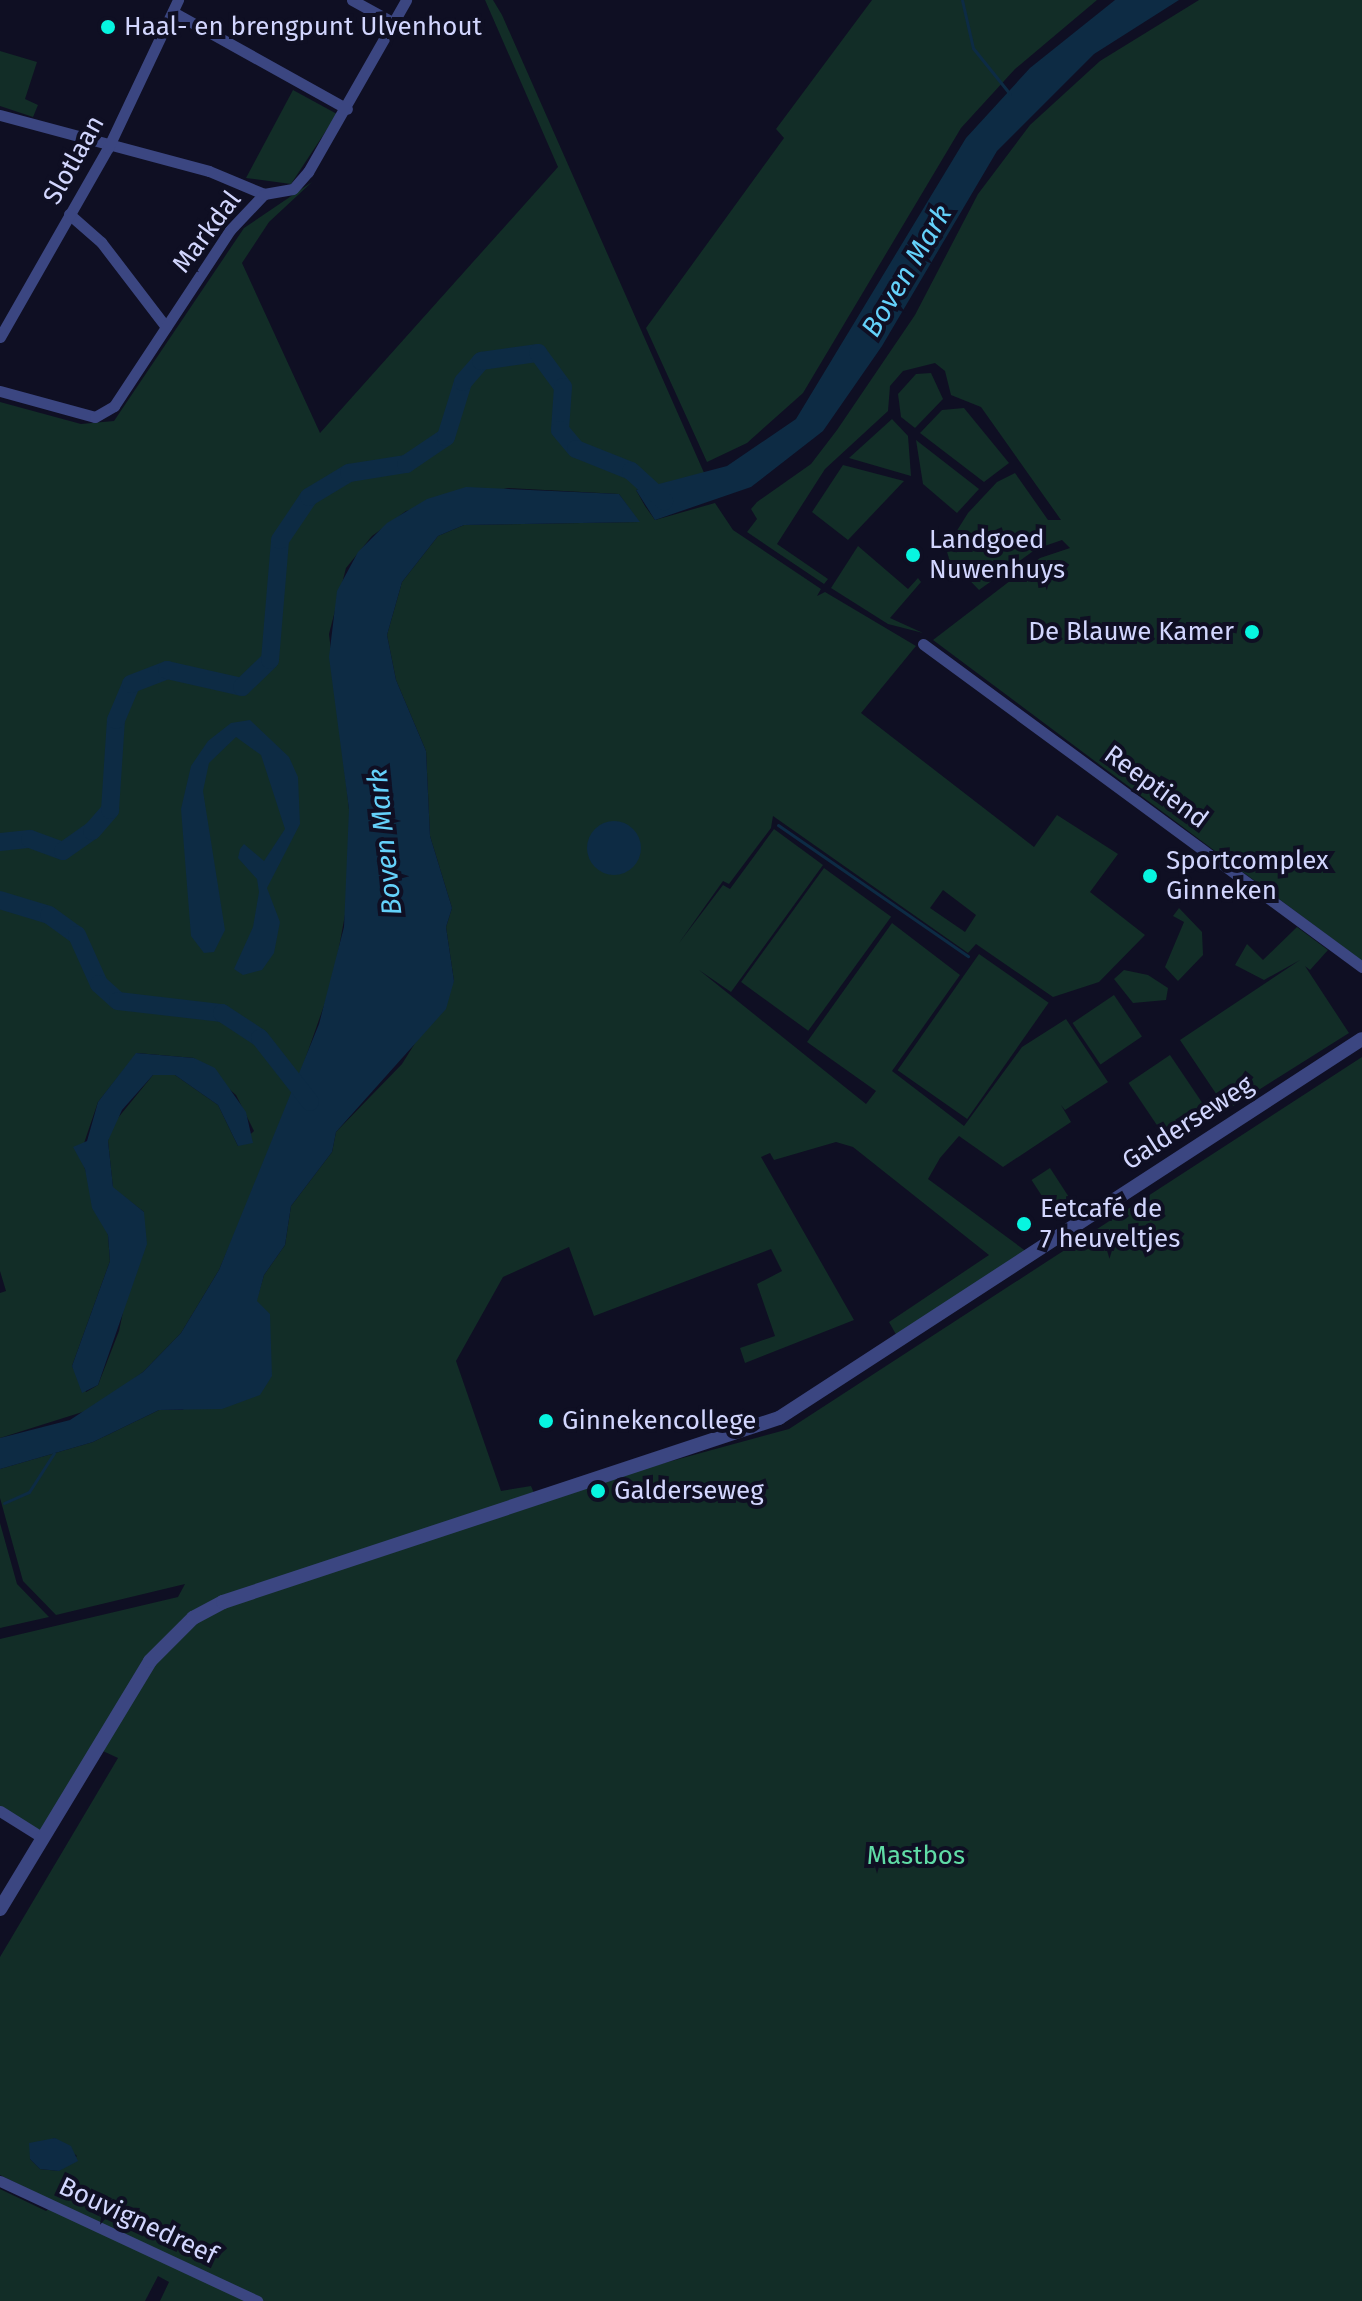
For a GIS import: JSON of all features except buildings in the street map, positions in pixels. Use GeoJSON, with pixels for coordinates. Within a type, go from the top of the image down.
{"type":"FeatureCollection","features":[{"type":"Feature","properties":{"kind":"street"},"geometry":{"type":"LineString","coordinates":[[352,0],[394,23]]}},
{"type":"Feature","properties":{"kind":"street","name":"Markdal"},"geometry":{"type":"LineString","coordinates":[[0,391],[95,417],[114,406],[230,230],[264,194],[293,189],[347,109],[406,0]]}},
{"type":"Feature","properties":{"kind":"street"},"geometry":{"type":"LineString","coordinates":[[175,6],[347,109]]}},
{"type":"Feature","properties":{"kind":"street","name":"Slotlaan"},"geometry":{"type":"LineString","coordinates":[[0,337],[108,148],[175,6]]}},
{"type":"Feature","properties":{"kind":"street"},"geometry":{"type":"LineString","coordinates":[[0,115],[108,148],[209,171],[264,194]]}},
{"type":"Feature","properties":{"kind":"street"},"geometry":{"type":"LineString","coordinates":[[69,214],[101,242],[166,327]]}},
{"type":"Feature","properties":{"kind":"street","name":"Reeptiend"},"geometry":{"type":"LineString","coordinates":[[923,644],[1362,967]]}},
{"type":"Feature","properties":{"kind":"street","name":"Galderseweg"},"geometry":{"type":"LineString","coordinates":[[0,1909],[150,1661],[193,1618],[223,1602],[779,1418],[1362,1039]]}},
{"type":"Feature","properties":{"kind":"street"},"geometry":{"type":"LineString","coordinates":[[0,1811],[43,1838]]}},
{"type":"Feature","properties":{"kind":"street","name":"Bouvignedreef"},"geometry":{"type":"LineString","coordinates":[[0,2181],[257,2301]]}},
{"type":"Feature","properties":{"kind":"green space","name":"Mastbos"},"geometry":{"type":"Polygon","coordinates":[[[485,0],[493,0],[502,15],[705,475],[636,490],[645,506],[655,520],[715,503],[733,530],[821,589],[817,596],[825,592],[916,646],[861,713],[1034,847],[1057,815],[1118,854],[1090,892],[1145,935],[1099,982],[1053,997],[976,944],[968,953],[773,816],[771,828],[729,884],[723,881],[679,943],[723,885],[730,889],[774,829],[823,865],[731,992],[699,970],[866,1104],[876,1091],[807,1042],[892,923],[960,975],[892,1071],[964,1126],[1022,1047],[1066,1019],[1108,1082],[1065,1110],[1061,1105],[1071,1122],[1003,1167],[959,1136],[940,1158],[928,1179],[1027,1252],[898,1338],[889,1322],[989,1255],[853,1147],[836,1142],[774,1160],[770,1153],[761,1157],[854,1320],[745,1363],[740,1348],[775,1336],[757,1284],[782,1271],[771,1249],[594,1316],[569,1247],[503,1277],[456,1361],[501,1491],[531,1486],[536,1498],[789,1429],[1362,1057],[1362,2301],[160,2301],[169,2282],[158,2276],[145,2301],[0,2301],[0,2189],[46,2211],[57,2203],[0,2175],[0,1957],[118,1758],[92,1746],[40,1832],[0,1807],[0,1639],[178,1597],[185,1584],[56,1615],[23,1581],[0,1498],[0,1469],[93,1442],[159,1410],[183,1410],[256,1302],[264,1275],[285,1245],[291,1206],[332,1152],[336,1132],[402,1064],[454,981],[446,927],[452,908],[430,836],[426,751],[396,680],[387,635],[402,582],[438,536],[464,525],[639,522],[619,494],[508,488],[406,511],[372,536],[346,568],[329,634],[349,809],[349,893],[333,980],[288,1108],[219,1270],[181,1333],[143,1372],[92,1409],[0,1438],[0,1293],[6,1291],[0,1271],[0,402],[81,424],[114,421],[244,228],[312,182],[269,222],[242,263],[320,433],[558,167],[485,0]],[[943,890],[930,908],[965,932],[976,915],[943,890]],[[137,1053],[98,1102],[80,1155],[108,1235],[110,1261],[72,1366],[86,1392],[98,1385],[119,1331],[144,1212],[113,1188],[108,1141],[113,1124],[153,1075],[175,1075],[218,1105],[238,1146],[254,1131],[236,1095],[194,1058],[137,1053]],[[55,2138],[31,2147],[30,2159],[40,2169],[59,2171],[77,2156],[55,2138]]]}},
{"type":"Feature","properties":{"kind":"green space"},"geometry":{"type":"Polygon","coordinates":[[[872,0],[1097,0],[1015,69],[961,128],[803,393],[747,443],[707,462],[646,328],[784,138],[776,129],[872,0]]]}},
{"type":"Feature","properties":{"kind":"green space"},"geometry":{"type":"Polygon","coordinates":[[[1199,0],[1362,0],[1362,961],[933,640],[1040,558],[1070,548],[1062,540],[1036,549],[979,590],[949,559],[946,548],[968,513],[997,482],[1015,473],[1048,520],[1061,520],[981,407],[951,395],[945,371],[935,363],[903,371],[890,386],[888,411],[825,469],[777,544],[828,579],[824,584],[747,532],[757,519],[751,509],[757,502],[811,464],[837,430],[915,315],[978,194],[1030,125],[1100,61],[1199,0]]]}},
{"type":"Feature","properties":{"kind":"green space"},"geometry":{"type":"Polygon","coordinates":[[[0,51],[37,62],[25,99],[38,105],[33,117],[0,106],[0,51]]]}},
{"type":"Feature","properties":{"kind":"green space"},"geometry":{"type":"Polygon","coordinates":[[[293,90],[337,114],[291,184],[246,178],[293,90]]]}},
{"type":"Feature","properties":{"kind":"green space"},"geometry":{"type":"Polygon","coordinates":[[[931,373],[943,399],[915,428],[901,417],[898,394],[916,374],[931,373]]]}},
{"type":"Feature","properties":{"kind":"green space"},"geometry":{"type":"Polygon","coordinates":[[[964,408],[1009,463],[984,482],[920,433],[942,410],[964,408]]]}},
{"type":"Feature","properties":{"kind":"green space"},"geometry":{"type":"Polygon","coordinates":[[[892,419],[908,436],[911,476],[849,458],[892,419]]]}},
{"type":"Feature","properties":{"kind":"green space"},"geometry":{"type":"Polygon","coordinates":[[[916,440],[979,489],[957,513],[923,484],[916,440]]]}},
{"type":"Feature","properties":{"kind":"green space"},"geometry":{"type":"Polygon","coordinates":[[[843,465],[904,481],[848,540],[812,512],[843,465]]]}},
{"type":"Feature","properties":{"kind":"green space"},"geometry":{"type":"Polygon","coordinates":[[[858,546],[908,589],[918,578],[921,582],[890,618],[923,633],[888,624],[831,588],[858,546]]]}},
{"type":"Feature","properties":{"kind":"green space"},"geometry":{"type":"Polygon","coordinates":[[[824,868],[891,917],[808,1031],[741,982],[824,868]]]}},
{"type":"Feature","properties":{"kind":"green space"},"geometry":{"type":"Polygon","coordinates":[[[1179,908],[1202,932],[1203,955],[1178,981],[1165,967],[1184,922],[1173,916],[1179,908]]]}},
{"type":"Feature","properties":{"kind":"green space"},"geometry":{"type":"Polygon","coordinates":[[[1297,927],[1328,950],[1310,970],[1305,966],[1349,1033],[1227,1110],[1180,1040],[1300,960],[1264,980],[1235,965],[1247,944],[1263,960],[1297,927]]]}},
{"type":"Feature","properties":{"kind":"green space"},"geometry":{"type":"Polygon","coordinates":[[[979,954],[1049,1003],[967,1119],[898,1070],[979,954]]]}},
{"type":"Feature","properties":{"kind":"green space"},"geometry":{"type":"Polygon","coordinates":[[[1124,970],[1148,975],[1168,988],[1166,1000],[1133,1003],[1114,979],[1124,970]]]}},
{"type":"Feature","properties":{"kind":"green space"},"geometry":{"type":"Polygon","coordinates":[[[1114,995],[1142,1036],[1101,1064],[1073,1023],[1114,995]]]}},
{"type":"Feature","properties":{"kind":"green space"},"geometry":{"type":"Polygon","coordinates":[[[1170,1055],[1212,1118],[1171,1146],[1129,1083],[1170,1055]]]}},
{"type":"Feature","properties":{"kind":"green space"},"geometry":{"type":"Polygon","coordinates":[[[1050,1168],[1076,1208],[1058,1220],[1032,1180],[1050,1168]]]}},
{"type":"Feature","properties":{"kind":"green space"},"geometry":{"type":"Polygon","coordinates":[[[0,1523],[17,1584],[49,1617],[0,1628],[0,1523]]]}},
{"type":"Feature","properties":{"kind":"water","name":"Boven Mark"},"geometry":{"type":"Polygon","coordinates":[[[1115,0],[1179,0],[1094,54],[997,151],[882,346],[823,431],[751,487],[655,520],[636,490],[727,466],[796,419],[966,138],[1030,68],[1115,0]]]}},
{"type":"Feature","properties":{"kind":"water","name":"Boven Mark"},"geometry":{"type":"Polygon","coordinates":[[[466,487],[619,494],[640,522],[464,525],[438,536],[402,582],[387,635],[396,680],[426,751],[430,836],[452,908],[446,927],[454,981],[446,1009],[336,1132],[332,1152],[291,1206],[285,1245],[264,1275],[257,1301],[270,1314],[272,1376],[260,1395],[222,1409],[159,1410],[93,1442],[0,1469],[0,1438],[70,1420],[143,1372],[181,1333],[219,1270],[319,1024],[344,927],[349,809],[329,657],[337,591],[358,552],[387,523],[427,499],[466,487]]]}},
{"type":"Feature","properties":{"kind":"water"},"geometry":{"type":"Polygon","coordinates":[[[250,720],[289,757],[298,777],[300,824],[267,888],[280,922],[274,953],[262,970],[243,975],[234,969],[253,927],[259,892],[257,879],[238,858],[240,849],[244,844],[264,861],[285,829],[261,755],[236,737],[209,763],[203,791],[225,930],[214,952],[204,953],[191,936],[181,809],[191,766],[208,741],[231,723],[250,720]]]}},
{"type":"Feature","properties":{"kind":"water"},"geometry":{"type":"Polygon","coordinates":[[[614,821],[633,829],[641,848],[633,867],[614,875],[595,867],[587,848],[595,829],[614,821]]]}},
{"type":"Feature","properties":{"kind":"water"},"geometry":{"type":"Polygon","coordinates":[[[136,1053],[194,1058],[215,1068],[246,1112],[253,1143],[238,1146],[218,1105],[175,1075],[153,1075],[122,1110],[108,1141],[113,1187],[144,1212],[147,1244],[98,1385],[82,1393],[72,1366],[110,1261],[108,1235],[92,1208],[85,1169],[73,1147],[87,1141],[98,1102],[136,1053]]]}},
{"type":"Feature","properties":{"kind":"water"},"geometry":{"type":"Polygon","coordinates":[[[55,2138],[71,2146],[78,2161],[59,2171],[40,2169],[30,2159],[29,2143],[55,2138]]]}},
{"type":"Feature","properties":{"kind":"waterway"},"geometry":{"type":"LineString","coordinates":[[962,0],[973,48],[1010,94]]}},
{"type":"Feature","properties":{"kind":"waterway"},"geometry":{"type":"LineString","coordinates":[[0,842],[30,839],[63,851],[92,831],[110,810],[116,720],[131,684],[167,670],[242,687],[270,660],[280,540],[309,497],[349,473],[406,464],[446,437],[463,382],[481,361],[538,353],[563,387],[560,430],[576,449],[631,471],[664,501]]}},
{"type":"Feature","properties":{"kind":"waterway"},"geometry":{"type":"LineString","coordinates":[[778,825],[968,956]]}},
{"type":"Feature","properties":{"kind":"waterway"},"geometry":{"type":"LineString","coordinates":[[0,900],[49,915],[77,935],[99,984],[118,1001],[222,1013],[260,1038],[310,1102]]}},
{"type":"Feature","properties":{"kind":"waterway"},"geometry":{"type":"LineString","coordinates":[[4,1503],[29,1492],[54,1453]]}},
{"type":"Feature","properties":{"kind":"place","name":"Haal- en brengpunt Ulvenhout"},"geometry":{"type":"Point","coordinates":[108,27]}},
{"type":"Feature","properties":{"kind":"place","name":"Landgoed Nuwenhuys"},"geometry":{"type":"Point","coordinates":[913,555]}},
{"type":"Feature","properties":{"kind":"place","name":"De Blauwe Kamer"},"geometry":{"type":"Point","coordinates":[1252,632]}},
{"type":"Feature","properties":{"kind":"place","name":"Sportcomplex Ginneken"},"geometry":{"type":"Point","coordinates":[1150,876]}},
{"type":"Feature","properties":{"kind":"place","name":"Eetcafé de 7 heuveltjes"},"geometry":{"type":"Point","coordinates":[1024,1224]}},
{"type":"Feature","properties":{"kind":"place","name":"Ginnekencollege"},"geometry":{"type":"Point","coordinates":[546,1421]}},
{"type":"Feature","properties":{"kind":"place","name":"Galderseweg"},"geometry":{"type":"Point","coordinates":[598,1491]}}]}
